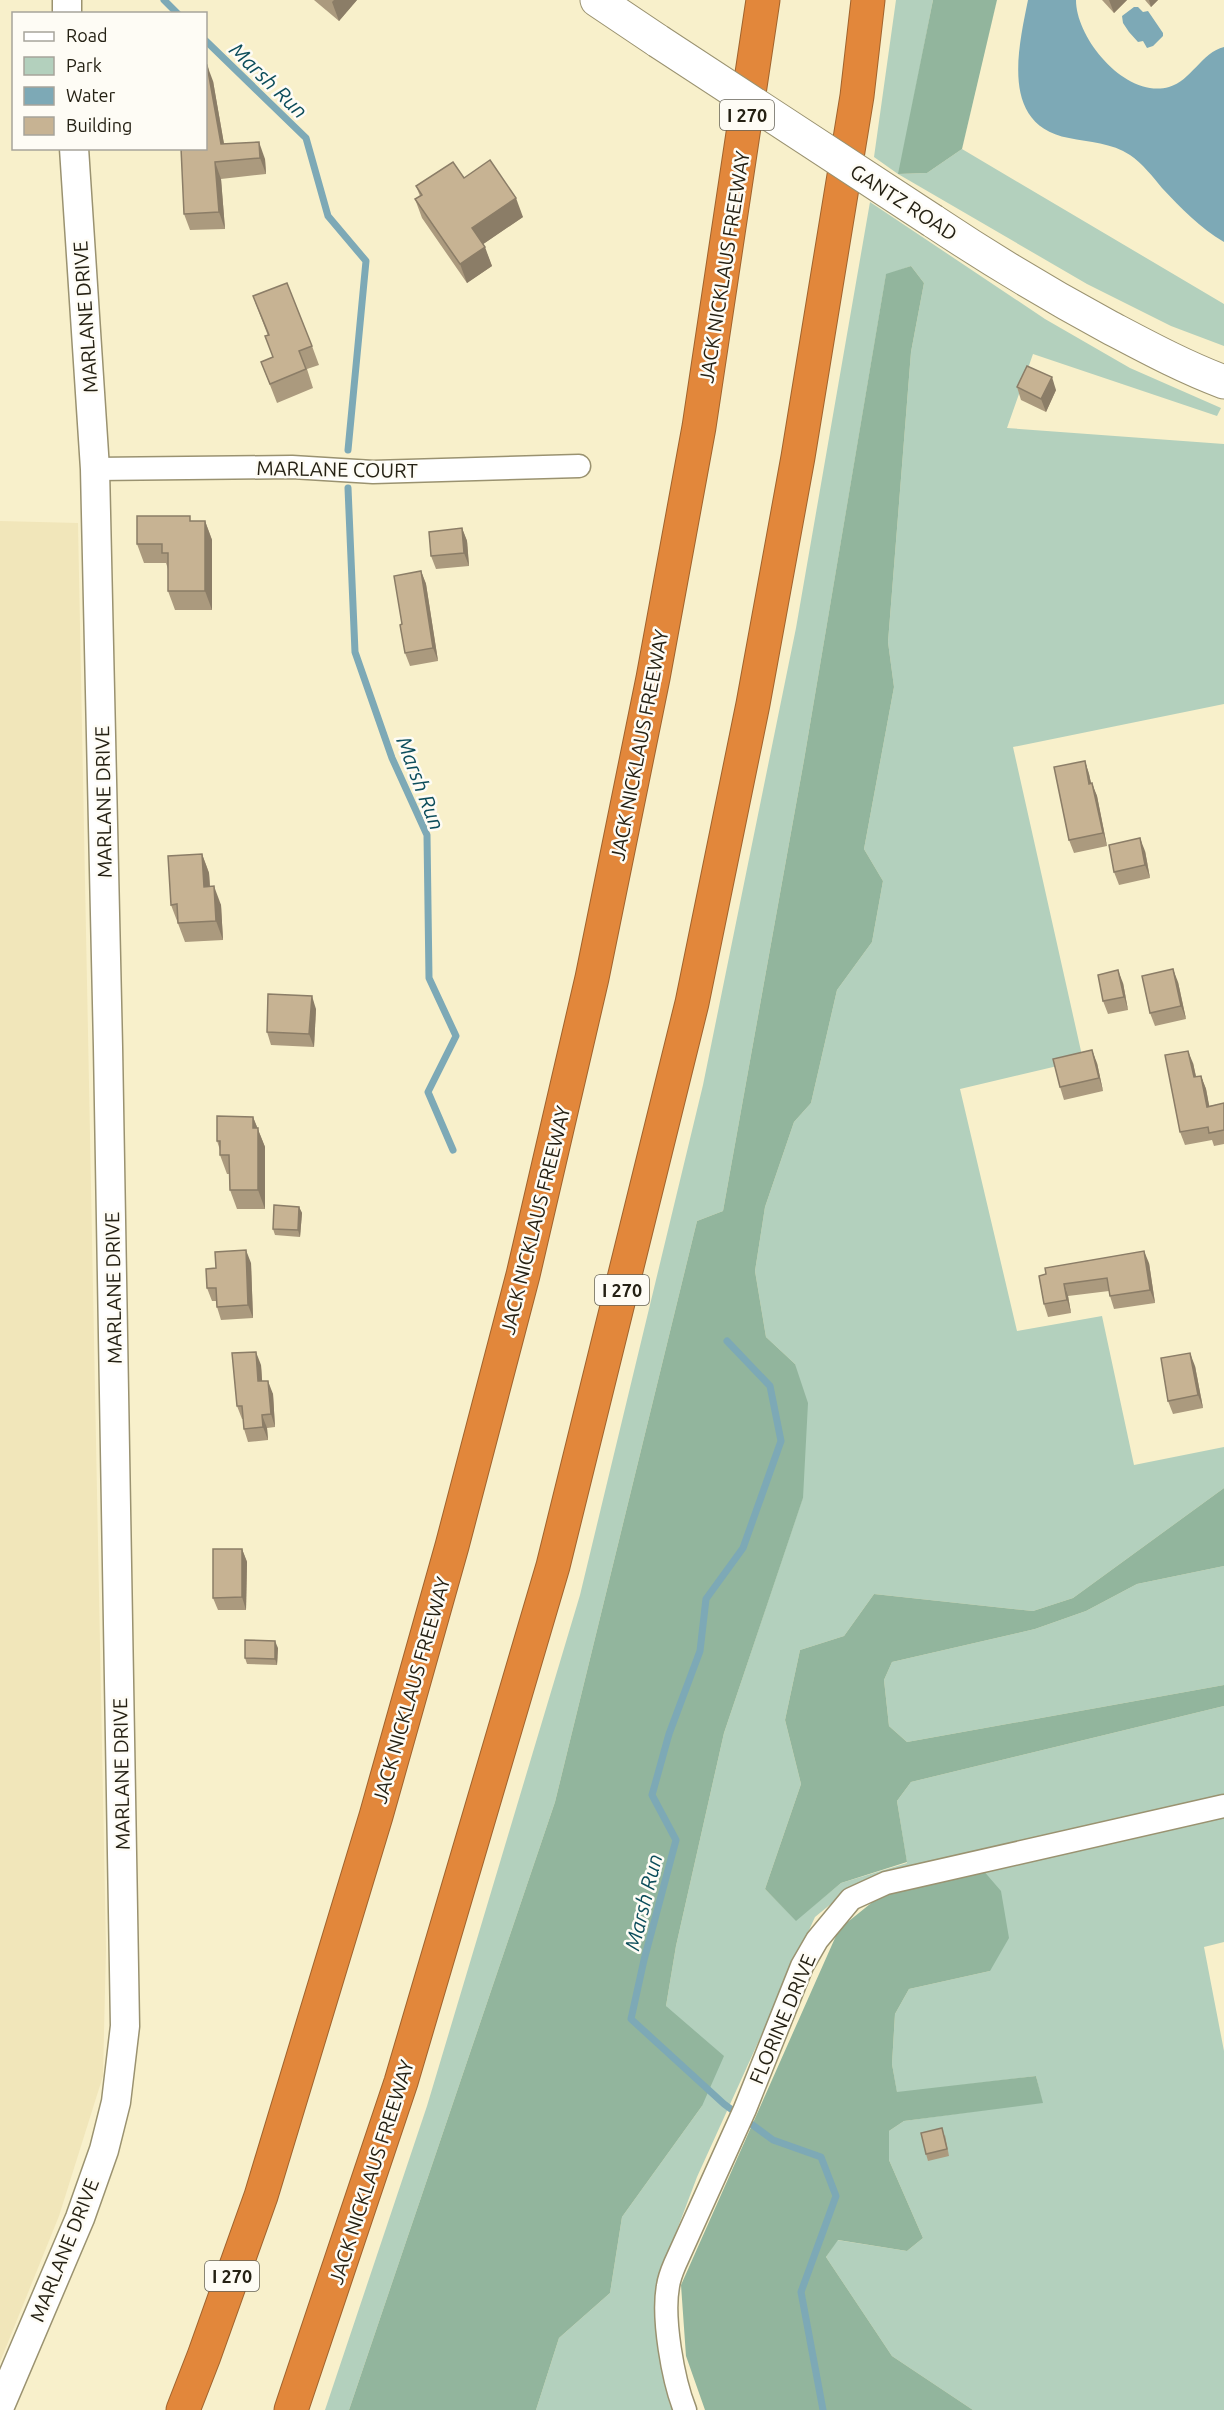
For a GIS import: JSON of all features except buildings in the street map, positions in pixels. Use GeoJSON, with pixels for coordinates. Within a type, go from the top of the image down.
{"type":"FeatureCollection","features":[{"type":"Feature","properties":{"kind":"highway","name":"JACK NICKLAUS FREEWAY"},"geometry":{"type":"LineString","coordinates":[[183,2410],[261,2196],[376,1816],[452,1546],[523,1275],[592,978],[653,678],[699,427],[763,0]]}},
{"type":"Feature","properties":{"kind":"highway","name":"JACK NICKLAUS FREEWAY"},"geometry":{"type":"LineString","coordinates":[[291,2410],[401,2082],[549,1577],[689,1014],[753,704],[798,457],[857,96],[868,0]]}},
{"type":"Feature","properties":{"kind":"highway"},"geometry":{"type":"LineString","coordinates":[[171,2410],[204,2356]]}},
{"type":"Feature","properties":{"kind":"main road","name":"GANTZ ROAD"},"geometry":{"type":"LineString","coordinates":[[597,0],[1002,267],[1062,302],[1188,369],[1224,382]]}},
{"type":"Feature","properties":{"kind":"street","name":"MARLANE DRIVE"},"geometry":{"type":"LineString","coordinates":[[0,2406],[80,2218],[104,2150],[116,2102],[125,2026],[108,1036],[94,469],[74,150]]}},
{"type":"Feature","properties":{"kind":"street","name":"MARLANE COURT"},"geometry":{"type":"LineString","coordinates":[[94,469],[292,467],[373,472],[579,466]]}},
{"type":"Feature","properties":{"kind":"street","name":"FLORINE DRIVE"},"geometry":{"type":"LineString","coordinates":[[685,2410],[672,2365],[667,2311],[668,2287],[675,2264],[733,2134],[802,1966],[822,1933],[851,1899],[886,1883],[1224,1806]]}},
{"type":"Feature","properties":{"kind":"shaded area"},"geometry":{"type":"Polygon","coordinates":[[[0,521],[78,523],[106,1949],[103,2076],[59,2216],[0,2362],[0,521]]]}},
{"type":"Feature","properties":{"kind":"green space"},"geometry":{"type":"Polygon","coordinates":[[[896,0],[933,0],[899,174],[927,173],[962,149],[1224,304],[1224,346],[1171,326],[1087,284],[898,174],[874,157],[896,0]]]}},
{"type":"Feature","properties":{"kind":"green space"},"geometry":{"type":"Polygon","coordinates":[[[933,0],[997,0],[962,149],[927,173],[898,174],[933,0]]]}},
{"type":"Feature","properties":{"kind":"green space"},"geometry":{"type":"Polygon","coordinates":[[[870,202],[1045,319],[1130,368],[1221,408],[1217,416],[1033,354],[1007,428],[1224,444],[1224,704],[1013,747],[1083,1060],[960,1089],[1017,1331],[1102,1316],[1134,1465],[1224,1447],[1224,1488],[1073,1598],[1033,1611],[874,1594],[844,1636],[800,1650],[785,1720],[801,1784],[765,1889],[796,1920],[841,1883],[907,1863],[897,1801],[911,1782],[1224,1706],[1224,1796],[848,1890],[815,1917],[697,2177],[663,2267],[658,2317],[670,2405],[673,2410],[536,2410],[559,2338],[610,2293],[622,2217],[702,2106],[666,2006],[676,1946],[724,1733],[803,1497],[795,1364],[766,1337],[755,1271],[765,1207],[794,1122],[811,1103],[837,990],[872,942],[883,881],[864,849],[894,687],[888,642],[911,352],[924,283],[911,266],[886,275],[804,760],[723,1211],[697,1221],[555,1802],[349,2410],[325,2410],[427,2106],[580,1595],[703,1085],[796,628],[870,202]]]}},
{"type":"Feature","properties":{"kind":"green space"},"geometry":{"type":"Polygon","coordinates":[[[911,266],[924,283],[911,352],[888,642],[894,687],[864,849],[883,881],[872,942],[837,990],[811,1103],[794,1122],[765,1207],[755,1271],[766,1337],[795,1364],[808,1403],[803,1498],[724,1733],[676,1946],[666,2006],[724,2056],[702,2106],[622,2217],[610,2293],[559,2338],[536,2410],[349,2410],[555,1802],[697,1221],[723,1211],[804,760],[886,274],[911,266]]]}},
{"type":"Feature","properties":{"kind":"green space"},"geometry":{"type":"Polygon","coordinates":[[[1224,1488],[1224,1566],[1137,1584],[1086,1611],[1035,1629],[892,1662],[884,1680],[889,1726],[907,1742],[1224,1685],[1224,1706],[911,1782],[897,1801],[907,1862],[841,1883],[796,1921],[765,1889],[801,1784],[785,1720],[800,1650],[844,1636],[874,1594],[1033,1611],[1073,1598],[1224,1488]]]}},
{"type":"Feature","properties":{"kind":"green space"},"geometry":{"type":"Polygon","coordinates":[[[1224,1566],[1224,1685],[907,1742],[889,1726],[884,1680],[892,1662],[1035,1629],[1086,1611],[1137,1584],[1224,1566]]]}},
{"type":"Feature","properties":{"kind":"green space"},"geometry":{"type":"Polygon","coordinates":[[[1224,1818],[1224,1942],[1204,1947],[1224,2051],[1224,2410],[973,2410],[892,2356],[826,2257],[837,2240],[907,2251],[923,2238],[889,2160],[889,2131],[904,2121],[1042,2102],[1036,2076],[897,2093],[892,2064],[895,2014],[909,1989],[990,1971],[982,1869],[1224,1818]]]}},
{"type":"Feature","properties":{"kind":"green space"},"geometry":{"type":"Polygon","coordinates":[[[982,1869],[1001,1891],[1009,1938],[990,1971],[909,1989],[895,2014],[892,2064],[897,2092],[1036,2076],[1043,2103],[904,2121],[889,2131],[889,2160],[923,2238],[907,2251],[838,2240],[826,2257],[892,2356],[973,2410],[705,2410],[686,2356],[681,2285],[839,1929],[880,1896],[982,1869]]]}},
{"type":"Feature","properties":{"kind":"water"},"geometry":{"type":"Polygon","coordinates":[[[1028,0],[1076,0],[1084,32],[1094,48],[1106,63],[1136,84],[1153,88],[1177,84],[1209,55],[1224,47],[1224,242],[1191,217],[1130,155],[1108,145],[1069,138],[1047,130],[1032,118],[1023,102],[1018,62],[1028,0]]]}},
{"type":"Feature","properties":{"kind":"water"},"geometry":{"type":"Polygon","coordinates":[[[1134,7],[1138,7],[1143,12],[1148,11],[1163,33],[1163,36],[1153,46],[1147,48],[1143,41],[1138,42],[1123,23],[1122,16],[1134,7]]]}},
{"type":"Feature","properties":{"kind":"waterway","name":"Marsh Run"},"geometry":{"type":"LineString","coordinates":[[164,0],[176,12]]}},
{"type":"Feature","properties":{"kind":"waterway","name":"Marsh Run"},"geometry":{"type":"LineString","coordinates":[[207,42],[306,138],[328,216],[366,261],[348,450]]}},
{"type":"Feature","properties":{"kind":"waterway","name":"Marsh Run"},"geometry":{"type":"LineString","coordinates":[[348,488],[355,652],[392,758],[427,835],[429,978],[456,1036],[428,1092],[453,1150]]}},
{"type":"Feature","properties":{"kind":"waterway","name":"Marsh Run"},"geometry":{"type":"LineString","coordinates":[[727,1341],[770,1386],[781,1441],[743,1548],[706,1599],[700,1651],[669,1734],[652,1795],[676,1840],[631,2019],[724,2104],[773,2140],[821,2157],[836,2196],[801,2292],[823,2410]]}}]}
